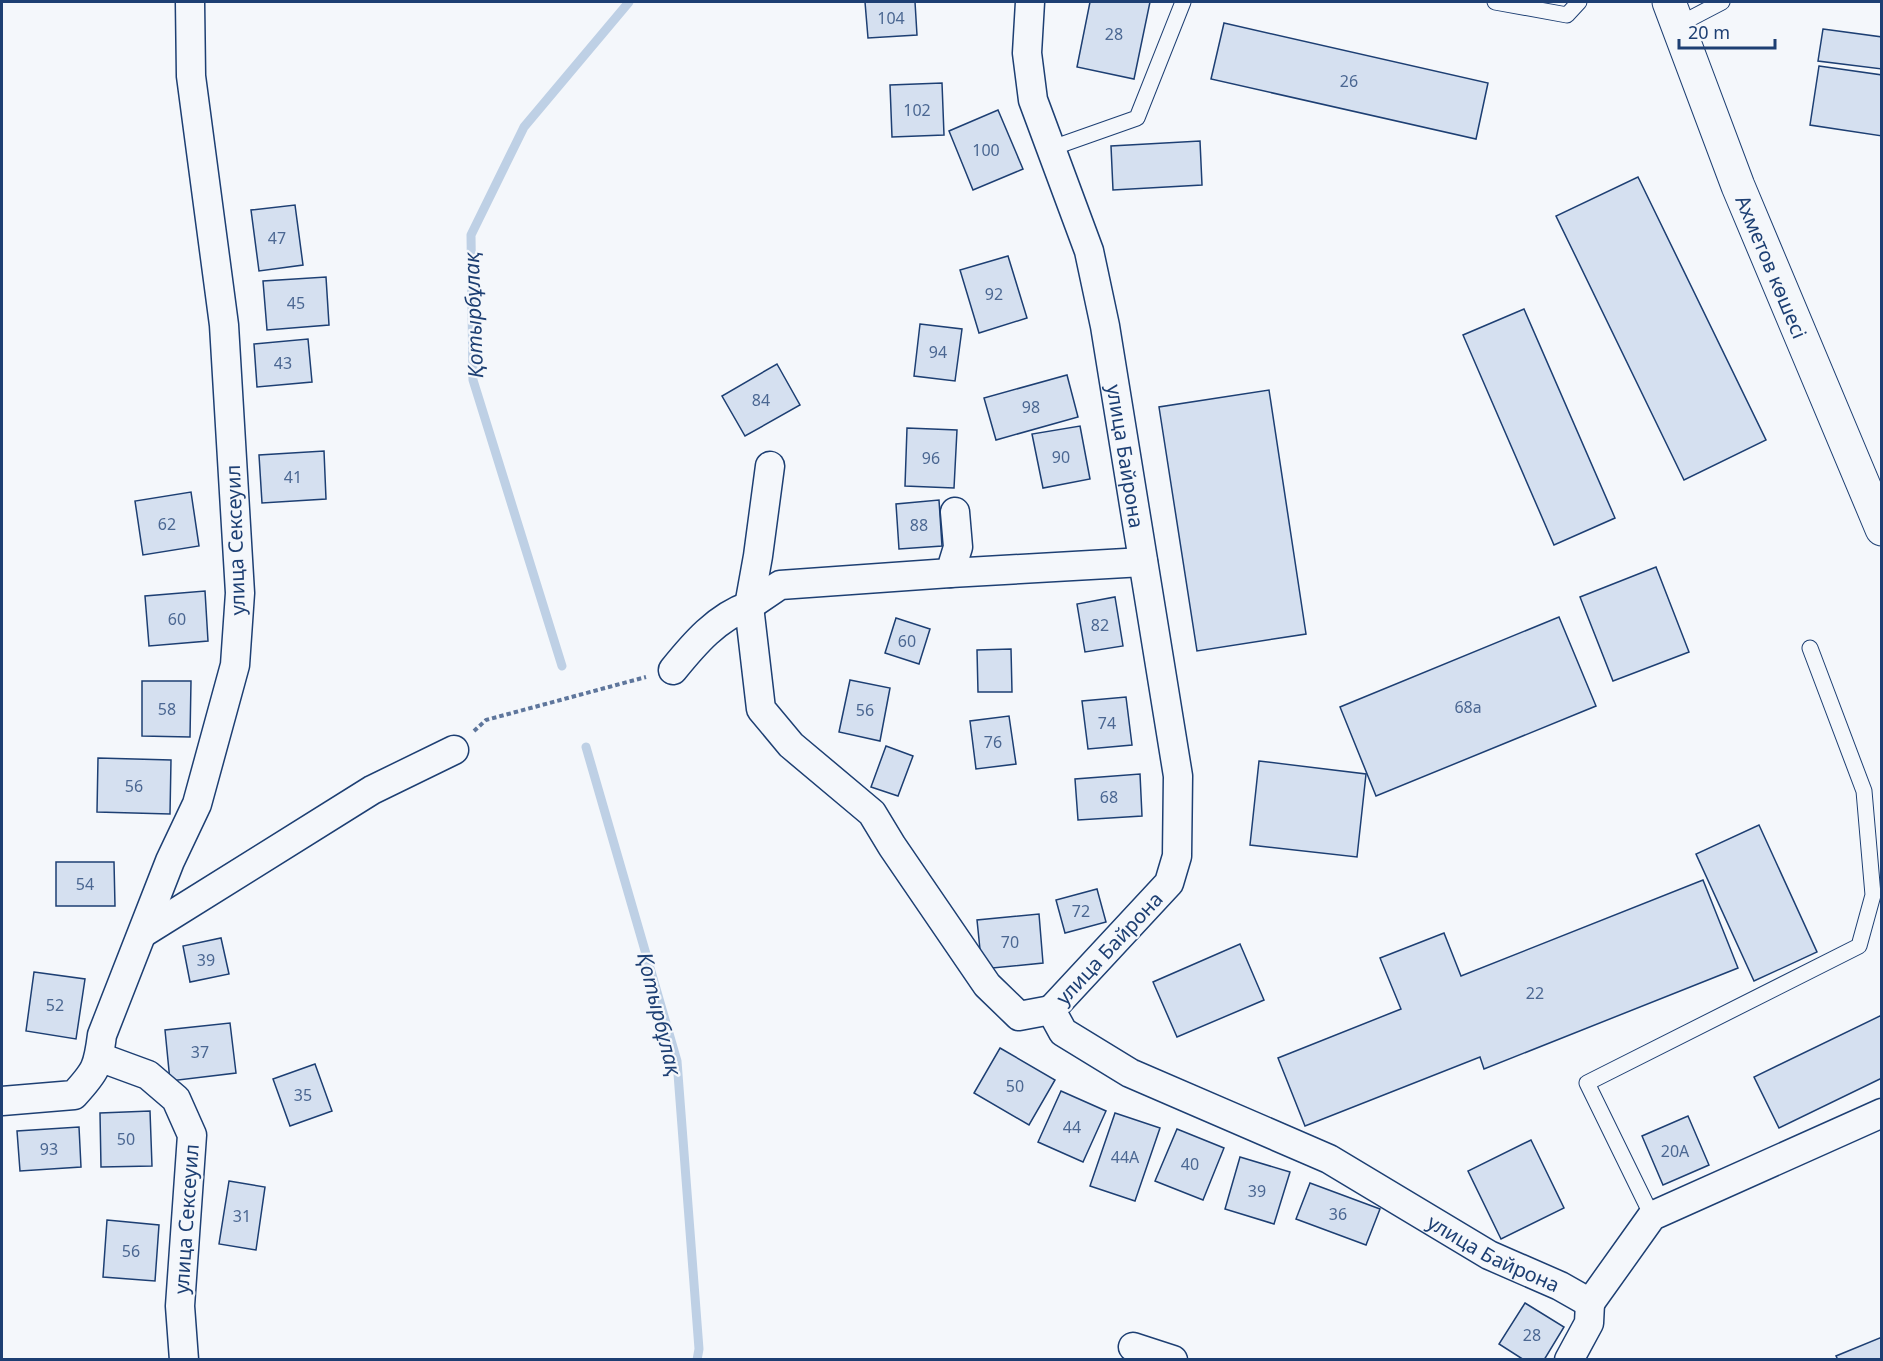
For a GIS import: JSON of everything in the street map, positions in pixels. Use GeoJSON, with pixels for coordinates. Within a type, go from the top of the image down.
{"type":"FeatureCollection","features":[{"type":"Feature","properties":{"kind":"street","name":"улица Сексеуил"},"geometry":{"type":"LineString","coordinates":[[2,1101],[75,1095],[93,1074],[99,1058],[102,1035],[170,861],[197,804],[235,665],[240,593],[224,325],[191,76],[190,2]]}},
{"type":"Feature","properties":{"kind":"street","name":"улица Байрона"},"geometry":{"type":"LineString","coordinates":[[1030,2],[1027,53],[1033,100],[1089,251],[1105,326],[1178,776],[1178,856],[1169,883],[1051,1010],[1063,1032],[1130,1072],[1329,1159],[1489,1255],[1560,1286],[1590,1303]]}},
{"type":"Feature","properties":{"kind":"street","name":"Ахметов көшесі"},"geometry":{"type":"LineString","coordinates":[[1673,13],[1738,186],[1881,529]]}},
{"type":"Feature","properties":{"kind":"street"},"geometry":{"type":"LineString","coordinates":[[770,466],[758,556],[748,606],[761,709],[791,745],[872,813],[987,985],[1019,1016],[1051,1010]]}},
{"type":"Feature","properties":{"kind":"street"},"geometry":{"type":"LineString","coordinates":[[950,573],[958,547],[955,512]]}},
{"type":"Feature","properties":{"kind":"street"},"geometry":{"type":"LineString","coordinates":[[672,670],[696,641],[734,611],[748,606],[780,585],[1143,562]]}},
{"type":"Feature","properties":{"kind":"street"},"geometry":{"type":"LineString","coordinates":[[143,933],[372,790],[454,750]]}},
{"type":"Feature","properties":{"kind":"street","name":"улица Сексеуил"},"geometry":{"type":"LineString","coordinates":[[99,1058],[148,1075],[177,1099],[192,1135],[180,1306],[184,1359]]}},
{"type":"Feature","properties":{"kind":"street"},"geometry":{"type":"LineString","coordinates":[[1569,1359],[1589,1323],[1590,1303],[1652,1216],[1881,1113]]}},
{"type":"Feature","properties":{"kind":"street"},"geometry":{"type":"LineString","coordinates":[[1133,1347],[1173,1359]]}},
{"type":"Feature","properties":{"kind":"lane"},"geometry":{"type":"LineString","coordinates":[[1052,148],[1137,118],[1183,2]]}},
{"type":"Feature","properties":{"kind":"lane"},"geometry":{"type":"LineString","coordinates":[[1495,2],[1567,15],[1579,2]]}},
{"type":"Feature","properties":{"kind":"lane"},"geometry":{"type":"LineString","coordinates":[[1673,13],[1722,2]]}},
{"type":"Feature","properties":{"kind":"lane"},"geometry":{"type":"LineString","coordinates":[[1652,1216],[1587,1083],[1859,946],[1868,915],[1873,895],[1864,791],[1810,648]]}},
{"type":"Feature","properties":{"kind":"path"},"geometry":{"type":"LineString","coordinates":[[454,750],[486,720],[672,670]]}},
{"type":"Feature","properties":{"kind":"building"},"geometry":{"type":"Polygon","coordinates":[[[865,2],[915,2],[917,35],[868,38],[865,2]]]}},
{"type":"Feature","properties":{"kind":"building"},"geometry":{"type":"Polygon","coordinates":[[[1090,2],[1150,2],[1134,79],[1077,67],[1090,2]]]}},
{"type":"Feature","properties":{"kind":"building"},"geometry":{"type":"Polygon","coordinates":[[[1224,23],[1488,83],[1476,139],[1211,79],[1224,23]]]}},
{"type":"Feature","properties":{"kind":"building"},"geometry":{"type":"Polygon","coordinates":[[[1823,29],[1882,37],[1882,69],[1818,61],[1823,29]]]}},
{"type":"Feature","properties":{"kind":"building"},"geometry":{"type":"Polygon","coordinates":[[[1819,66],[1882,75],[1882,136],[1810,125],[1819,66]]]}},
{"type":"Feature","properties":{"kind":"building"},"geometry":{"type":"Polygon","coordinates":[[[942,83],[944,135],[892,137],[890,85],[942,83]]]}},
{"type":"Feature","properties":{"kind":"building"},"geometry":{"type":"Polygon","coordinates":[[[998,110],[1023,169],[973,190],[949,131],[998,110]]]}},
{"type":"Feature","properties":{"kind":"building"},"geometry":{"type":"Polygon","coordinates":[[[1200,141],[1202,185],[1113,190],[1111,146],[1200,141]]]}},
{"type":"Feature","properties":{"kind":"building"},"geometry":{"type":"Polygon","coordinates":[[[1638,177],[1766,440],[1684,480],[1556,216],[1638,177]]]}},
{"type":"Feature","properties":{"kind":"building"},"geometry":{"type":"Polygon","coordinates":[[[295,205],[303,265],[259,271],[251,210],[295,205]]]}},
{"type":"Feature","properties":{"kind":"building"},"geometry":{"type":"Polygon","coordinates":[[[1008,256],[1027,318],[979,333],[960,270],[1008,256]]]}},
{"type":"Feature","properties":{"kind":"building"},"geometry":{"type":"Polygon","coordinates":[[[326,277],[329,325],[267,330],[263,281],[326,277]]]}},
{"type":"Feature","properties":{"kind":"building"},"geometry":{"type":"Polygon","coordinates":[[[1524,309],[1615,518],[1554,545],[1463,335],[1524,309]]]}},
{"type":"Feature","properties":{"kind":"building"},"geometry":{"type":"Polygon","coordinates":[[[920,324],[962,329],[955,381],[914,376],[920,324]]]}},
{"type":"Feature","properties":{"kind":"building"},"geometry":{"type":"Polygon","coordinates":[[[308,339],[312,382],[257,387],[254,344],[308,339]]]}},
{"type":"Feature","properties":{"kind":"building"},"geometry":{"type":"Polygon","coordinates":[[[777,364],[800,405],[745,436],[722,396],[777,364]]]}},
{"type":"Feature","properties":{"kind":"building"},"geometry":{"type":"Polygon","coordinates":[[[1067,375],[1078,417],[996,440],[984,398],[1067,375]]]}},
{"type":"Feature","properties":{"kind":"building"},"geometry":{"type":"Polygon","coordinates":[[[1269,390],[1306,634],[1197,651],[1159,407],[1269,390]]]}},
{"type":"Feature","properties":{"kind":"building"},"geometry":{"type":"Polygon","coordinates":[[[1080,426],[1090,479],[1043,488],[1032,434],[1080,426]]]}},
{"type":"Feature","properties":{"kind":"building"},"geometry":{"type":"Polygon","coordinates":[[[907,428],[957,430],[954,488],[905,486],[907,428]]]}},
{"type":"Feature","properties":{"kind":"building"},"geometry":{"type":"Polygon","coordinates":[[[324,451],[326,499],[262,503],[259,455],[324,451]]]}},
{"type":"Feature","properties":{"kind":"building"},"geometry":{"type":"Polygon","coordinates":[[[191,492],[199,546],[143,555],[135,501],[191,492]]]}},
{"type":"Feature","properties":{"kind":"building"},"geometry":{"type":"Polygon","coordinates":[[[939,500],[942,546],[899,549],[896,504],[939,500]]]}},
{"type":"Feature","properties":{"kind":"building"},"geometry":{"type":"Polygon","coordinates":[[[1656,567],[1689,652],[1613,681],[1580,597],[1656,567]]]}},
{"type":"Feature","properties":{"kind":"building"},"geometry":{"type":"Polygon","coordinates":[[[205,591],[208,641],[149,646],[145,596],[205,591]]]}},
{"type":"Feature","properties":{"kind":"building"},"geometry":{"type":"Polygon","coordinates":[[[1115,597],[1123,646],[1085,652],[1077,604],[1115,597]]]}},
{"type":"Feature","properties":{"kind":"building"},"geometry":{"type":"Polygon","coordinates":[[[1559,617],[1596,706],[1376,796],[1340,707],[1559,617]]]}},
{"type":"Feature","properties":{"kind":"building"},"geometry":{"type":"Polygon","coordinates":[[[896,618],[930,629],[919,664],[885,653],[896,618]]]}},
{"type":"Feature","properties":{"kind":"building"},"geometry":{"type":"Polygon","coordinates":[[[1011,649],[1012,692],[978,692],[977,650],[1011,649]]]}},
{"type":"Feature","properties":{"kind":"building"},"geometry":{"type":"Polygon","coordinates":[[[850,680],[890,688],[880,741],[839,732],[850,680]]]}},
{"type":"Feature","properties":{"kind":"building"},"geometry":{"type":"Polygon","coordinates":[[[142,681],[191,681],[190,737],[142,736],[142,681]]]}},
{"type":"Feature","properties":{"kind":"building"},"geometry":{"type":"Polygon","coordinates":[[[1126,697],[1132,745],[1088,749],[1082,701],[1126,697]]]}},
{"type":"Feature","properties":{"kind":"building"},"geometry":{"type":"Polygon","coordinates":[[[1009,716],[1016,764],[976,769],[970,721],[1009,716]]]}},
{"type":"Feature","properties":{"kind":"building"},"geometry":{"type":"Polygon","coordinates":[[[886,746],[913,756],[898,796],[871,787],[886,746]]]}},
{"type":"Feature","properties":{"kind":"building"},"geometry":{"type":"Polygon","coordinates":[[[98,758],[171,760],[170,814],[97,812],[98,758]]]}},
{"type":"Feature","properties":{"kind":"building"},"geometry":{"type":"Polygon","coordinates":[[[1259,761],[1366,774],[1357,857],[1250,845],[1259,761]]]}},
{"type":"Feature","properties":{"kind":"building"},"geometry":{"type":"Polygon","coordinates":[[[1140,774],[1142,816],[1078,820],[1075,779],[1140,774]]]}},
{"type":"Feature","properties":{"kind":"building"},"geometry":{"type":"Polygon","coordinates":[[[1759,825],[1817,952],[1754,981],[1696,854],[1759,825]]]}},
{"type":"Feature","properties":{"kind":"building"},"geometry":{"type":"Polygon","coordinates":[[[56,862],[114,862],[115,906],[56,906],[56,862]]]}},
{"type":"Feature","properties":{"kind":"building"},"geometry":{"type":"Polygon","coordinates":[[[1703,880],[1738,968],[1484,1069],[1480,1057],[1305,1126],[1278,1058],[1401,1009],[1380,958],[1444,933],[1461,976],[1703,880]]]}},
{"type":"Feature","properties":{"kind":"building"},"geometry":{"type":"Polygon","coordinates":[[[1097,889],[1106,922],[1065,933],[1056,900],[1097,889]]]}},
{"type":"Feature","properties":{"kind":"building"},"geometry":{"type":"Polygon","coordinates":[[[1039,914],[1043,963],[982,969],[977,920],[1039,914]]]}},
{"type":"Feature","properties":{"kind":"building"},"geometry":{"type":"Polygon","coordinates":[[[221,938],[229,974],[190,982],[183,946],[221,938]]]}},
{"type":"Feature","properties":{"kind":"building"},"geometry":{"type":"Polygon","coordinates":[[[1240,944],[1264,1000],[1177,1037],[1153,982],[1240,944]]]}},
{"type":"Feature","properties":{"kind":"building"},"geometry":{"type":"Polygon","coordinates":[[[34,972],[85,979],[76,1039],[26,1031],[34,972]]]}},
{"type":"Feature","properties":{"kind":"building"},"geometry":{"type":"Polygon","coordinates":[[[1882,1015],[1882,1078],[1779,1128],[1754,1077],[1882,1015]]]}},
{"type":"Feature","properties":{"kind":"building"},"geometry":{"type":"Polygon","coordinates":[[[230,1023],[236,1073],[170,1081],[165,1030],[230,1023]]]}},
{"type":"Feature","properties":{"kind":"building"},"geometry":{"type":"Polygon","coordinates":[[[1000,1048],[1055,1080],[1029,1125],[974,1093],[1000,1048]]]}},
{"type":"Feature","properties":{"kind":"building"},"geometry":{"type":"Polygon","coordinates":[[[315,1064],[332,1111],[290,1126],[273,1079],[315,1064]]]}},
{"type":"Feature","properties":{"kind":"building"},"geometry":{"type":"Polygon","coordinates":[[[1061,1091],[1106,1111],[1083,1162],[1038,1142],[1061,1091]]]}},
{"type":"Feature","properties":{"kind":"building"},"geometry":{"type":"Polygon","coordinates":[[[150,1111],[152,1166],[101,1167],[100,1113],[150,1111]]]}},
{"type":"Feature","properties":{"kind":"building"},"geometry":{"type":"Polygon","coordinates":[[[1115,1113],[1160,1128],[1135,1201],[1090,1186],[1115,1113]]]}},
{"type":"Feature","properties":{"kind":"building"},"geometry":{"type":"Polygon","coordinates":[[[1688,1116],[1709,1165],[1663,1185],[1642,1136],[1688,1116]]]}},
{"type":"Feature","properties":{"kind":"building"},"geometry":{"type":"Polygon","coordinates":[[[79,1127],[81,1167],[20,1171],[17,1131],[79,1127]]]}},
{"type":"Feature","properties":{"kind":"building"},"geometry":{"type":"Polygon","coordinates":[[[1177,1129],[1224,1148],[1203,1200],[1155,1181],[1177,1129]]]}},
{"type":"Feature","properties":{"kind":"building"},"geometry":{"type":"Polygon","coordinates":[[[1531,1140],[1564,1208],[1501,1239],[1468,1171],[1531,1140]]]}},
{"type":"Feature","properties":{"kind":"building"},"geometry":{"type":"Polygon","coordinates":[[[1240,1157],[1290,1172],[1274,1224],[1225,1209],[1240,1157]]]}},
{"type":"Feature","properties":{"kind":"building"},"geometry":{"type":"Polygon","coordinates":[[[229,1181],[265,1187],[256,1250],[219,1244],[229,1181]]]}},
{"type":"Feature","properties":{"kind":"building"},"geometry":{"type":"Polygon","coordinates":[[[1310,1183],[1380,1209],[1366,1245],[1296,1219],[1310,1183]]]}},
{"type":"Feature","properties":{"kind":"building"},"geometry":{"type":"Polygon","coordinates":[[[107,1220],[159,1225],[155,1281],[103,1277],[107,1220]]]}},
{"type":"Feature","properties":{"kind":"building"},"geometry":{"type":"Polygon","coordinates":[[[1525,1303],[1564,1327],[1544,1360],[1524,1360],[1499,1344],[1525,1303]]]}},
{"type":"Feature","properties":{"kind":"building"},"geometry":{"type":"Polygon","coordinates":[[[1882,1337],[1882,1360],[1838,1360],[1836,1356],[1882,1337]]]}},
{"type":"Feature","properties":{"kind":"waterway","name":"Қотырбұлақ"},"geometry":{"type":"LineString","coordinates":[[562,666],[473,380],[471,235],[524,127],[629,2]]}},
{"type":"Feature","properties":{"kind":"waterway","name":"Қотырбұлақ"},"geometry":{"type":"LineString","coordinates":[[586,747],[677,1061],[699,1349],[697,1360]]}}]}
